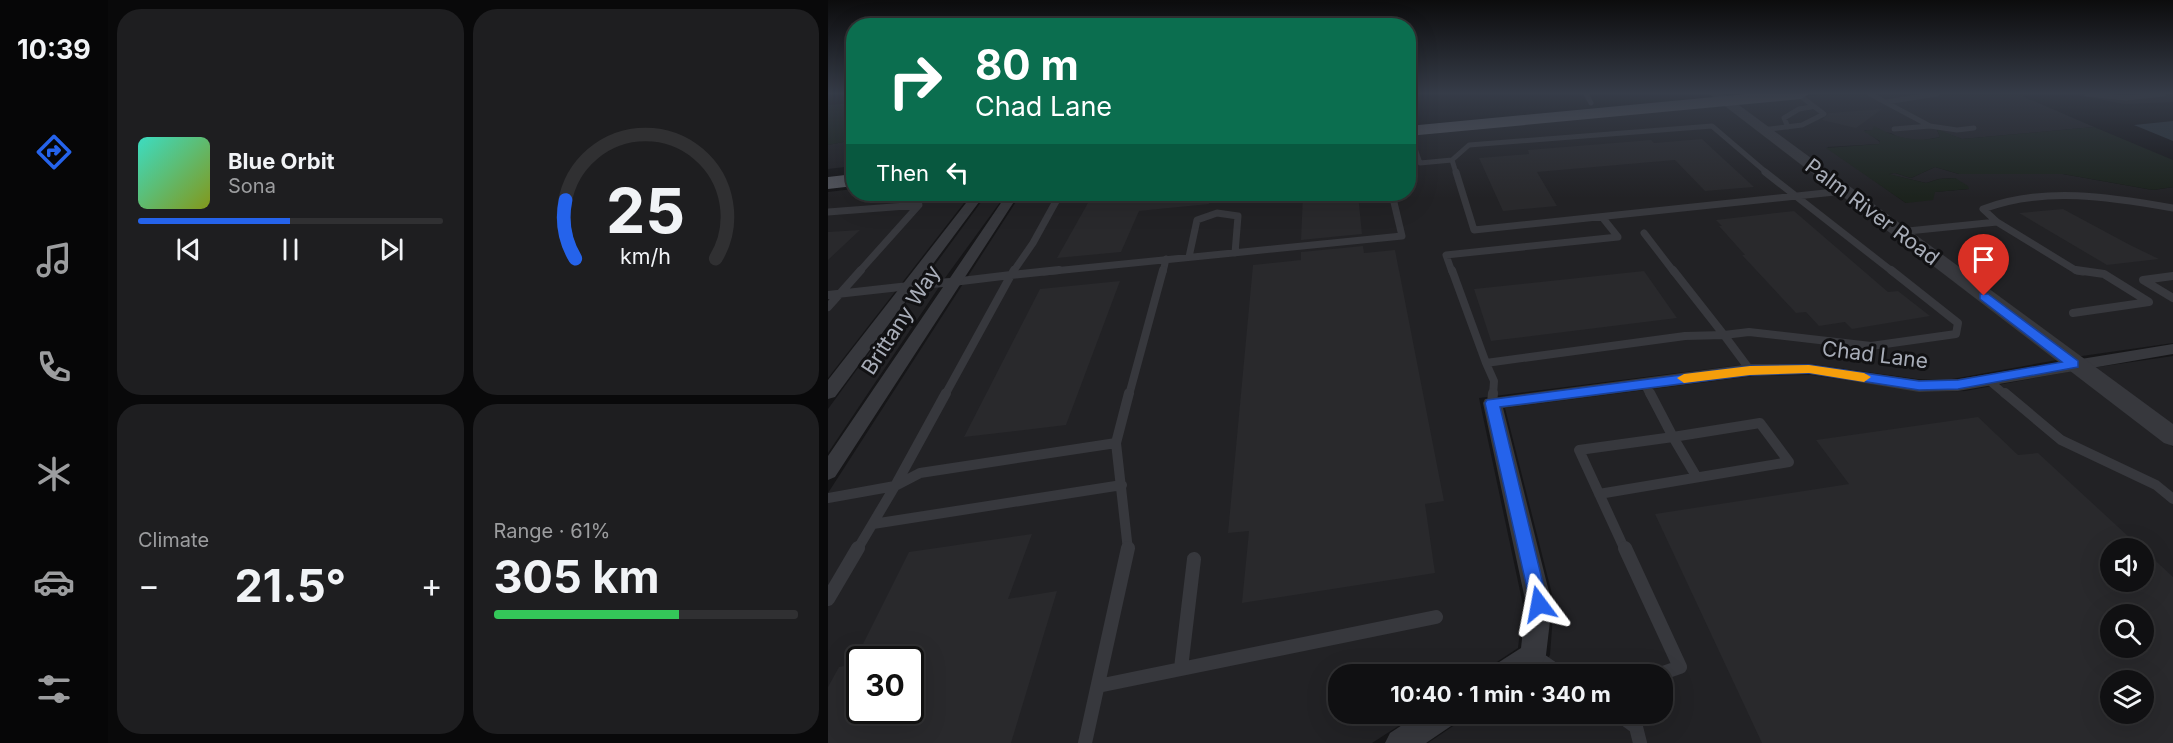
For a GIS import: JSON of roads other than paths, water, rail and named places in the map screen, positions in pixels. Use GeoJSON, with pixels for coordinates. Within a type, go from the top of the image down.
{"type":"FeatureCollection","features":[{"type":"Feature","properties":{"kind":"main road"},"geometry":{"type":"LineString","coordinates":[[828,176],[846,174]]}},
{"type":"Feature","properties":{"kind":"main road"},"geometry":{"type":"LineString","coordinates":[[828,185],[846,182]]}},
{"type":"Feature","properties":{"kind":"main road"},"geometry":{"type":"LineString","coordinates":[[828,185],[846,185]]}},
{"type":"Feature","properties":{"kind":"street","name":"Palm River Road"},"geometry":{"type":"LineString","coordinates":[[1762,130],[2173,438]]}},
{"type":"Feature","properties":{"kind":"street","name":"Brittany Way"},"geometry":{"type":"LineString","coordinates":[[828,393],[974,201]]}},
{"type":"Feature","properties":{"kind":"street","name":"Brittany Way"},"geometry":{"type":"LineString","coordinates":[[828,472],[952,282],[1008,201]]}},
{"type":"Feature","properties":{"kind":"street"},"geometry":{"type":"LineString","coordinates":[[909,286],[952,282]]}},
{"type":"Feature","properties":{"kind":"street","name":"Chad Lane"},"geometry":{"type":"LineString","coordinates":[[1492,403],[1750,370],[1809,369],[1919,386],[1958,385],[2173,349]]}},
{"type":"Feature","properties":{"kind":"street"},"geometry":{"type":"LineString","coordinates":[[1492,403],[1539,604],[1533,655],[1520,664]]}},
{"type":"Feature","properties":{"kind":"street"},"geometry":{"type":"LineString","coordinates":[[1400,743],[1429,724]]}},
{"type":"Feature","properties":{"kind":"lane"},"geometry":{"type":"LineString","coordinates":[[1416,164],[1452,160],[1469,145],[1678,129]]}},
{"type":"Feature","properties":{"kind":"lane"},"geometry":{"type":"LineString","coordinates":[[1486,363],[1685,336],[1749,332],[1871,346],[1956,333],[1958,323],[1799,196],[1755,164],[1715,129]]}},
{"type":"Feature","properties":{"kind":"lane"},"geometry":{"type":"LineString","coordinates":[[1762,130],[1767,129]]}},
{"type":"Feature","properties":{"kind":"lane"},"geometry":{"type":"LineString","coordinates":[[1893,129],[1897,129]]}},
{"type":"Feature","properties":{"kind":"lane"},"geometry":{"type":"LineString","coordinates":[[1948,129],[1968,129]]}},
{"type":"Feature","properties":{"kind":"lane"},"geometry":{"type":"LineString","coordinates":[[1416,144],[1420,163]]}},
{"type":"Feature","properties":{"kind":"lane"},"geometry":{"type":"LineString","coordinates":[[1452,160],[1474,230],[1844,191]]}},
{"type":"Feature","properties":{"kind":"lane"},"geometry":{"type":"LineString","coordinates":[[2073,313],[2149,302],[2104,274],[2077,271],[1997,222],[1983,209],[1997,202],[2073,194],[2173,208]]}},
{"type":"Feature","properties":{"kind":"lane"},"geometry":{"type":"LineString","coordinates":[[828,599],[895,486],[1011,275],[1033,243],[1056,201]]}},
{"type":"Feature","properties":{"kind":"lane"},"geometry":{"type":"LineString","coordinates":[[952,282],[1402,236],[1394,201]]}},
{"type":"Feature","properties":{"kind":"lane"},"geometry":{"type":"LineString","coordinates":[[828,212],[919,205],[828,307]]}},
{"type":"Feature","properties":{"kind":"lane"},"geometry":{"type":"LineString","coordinates":[[1189,257],[1197,220],[1214,213],[1227,212],[1238,216],[1235,253]]}},
{"type":"Feature","properties":{"kind":"lane"},"geometry":{"type":"LineString","coordinates":[[1492,403],[1494,381],[1446,255],[1618,237],[1602,217]]}},
{"type":"Feature","properties":{"kind":"lane"},"geometry":{"type":"LineString","coordinates":[[1898,232],[1997,222]]}},
{"type":"Feature","properties":{"kind":"lane"},"geometry":{"type":"LineString","coordinates":[[1644,233],[1750,370]]}},
{"type":"Feature","properties":{"kind":"lane"},"geometry":{"type":"LineString","coordinates":[[1085,743],[1129,544],[1116,443],[1166,260]]}},
{"type":"Feature","properties":{"kind":"lane"},"geometry":{"type":"LineString","coordinates":[[2173,276],[2143,280],[2173,298]]}},
{"type":"Feature","properties":{"kind":"lane"},"geometry":{"type":"LineString","coordinates":[[828,295],[909,286]]}},
{"type":"Feature","properties":{"kind":"lane"},"geometry":{"type":"LineString","coordinates":[[1987,379],[2061,440],[2156,485],[2173,499]]}},
{"type":"Feature","properties":{"kind":"lane"},"geometry":{"type":"LineString","coordinates":[[1644,383],[1696,476]]}},
{"type":"Feature","properties":{"kind":"lane"},"geometry":{"type":"LineString","coordinates":[[1599,494],[1789,462],[1760,423],[1579,450],[1599,494],[1680,667],[1673,669]]}},
{"type":"Feature","properties":{"kind":"lane"},"geometry":{"type":"LineString","coordinates":[[828,498],[895,486],[920,473],[1116,443]]}},
{"type":"Feature","properties":{"kind":"lane"},"geometry":{"type":"LineString","coordinates":[[873,524],[1122,484]]}},
{"type":"Feature","properties":{"kind":"lane"},"geometry":{"type":"LineString","coordinates":[[1181,668],[1194,559]]}},
{"type":"Feature","properties":{"kind":"lane"},"geometry":{"type":"LineString","coordinates":[[1098,686],[1436,617]]}},
{"type":"Feature","properties":{"kind":"lane"},"geometry":{"type":"LineString","coordinates":[[1533,655],[1546,664]]}},
{"type":"Feature","properties":{"kind":"lane"},"geometry":{"type":"LineString","coordinates":[[1632,724],[1636,727],[1640,743]]}}]}
